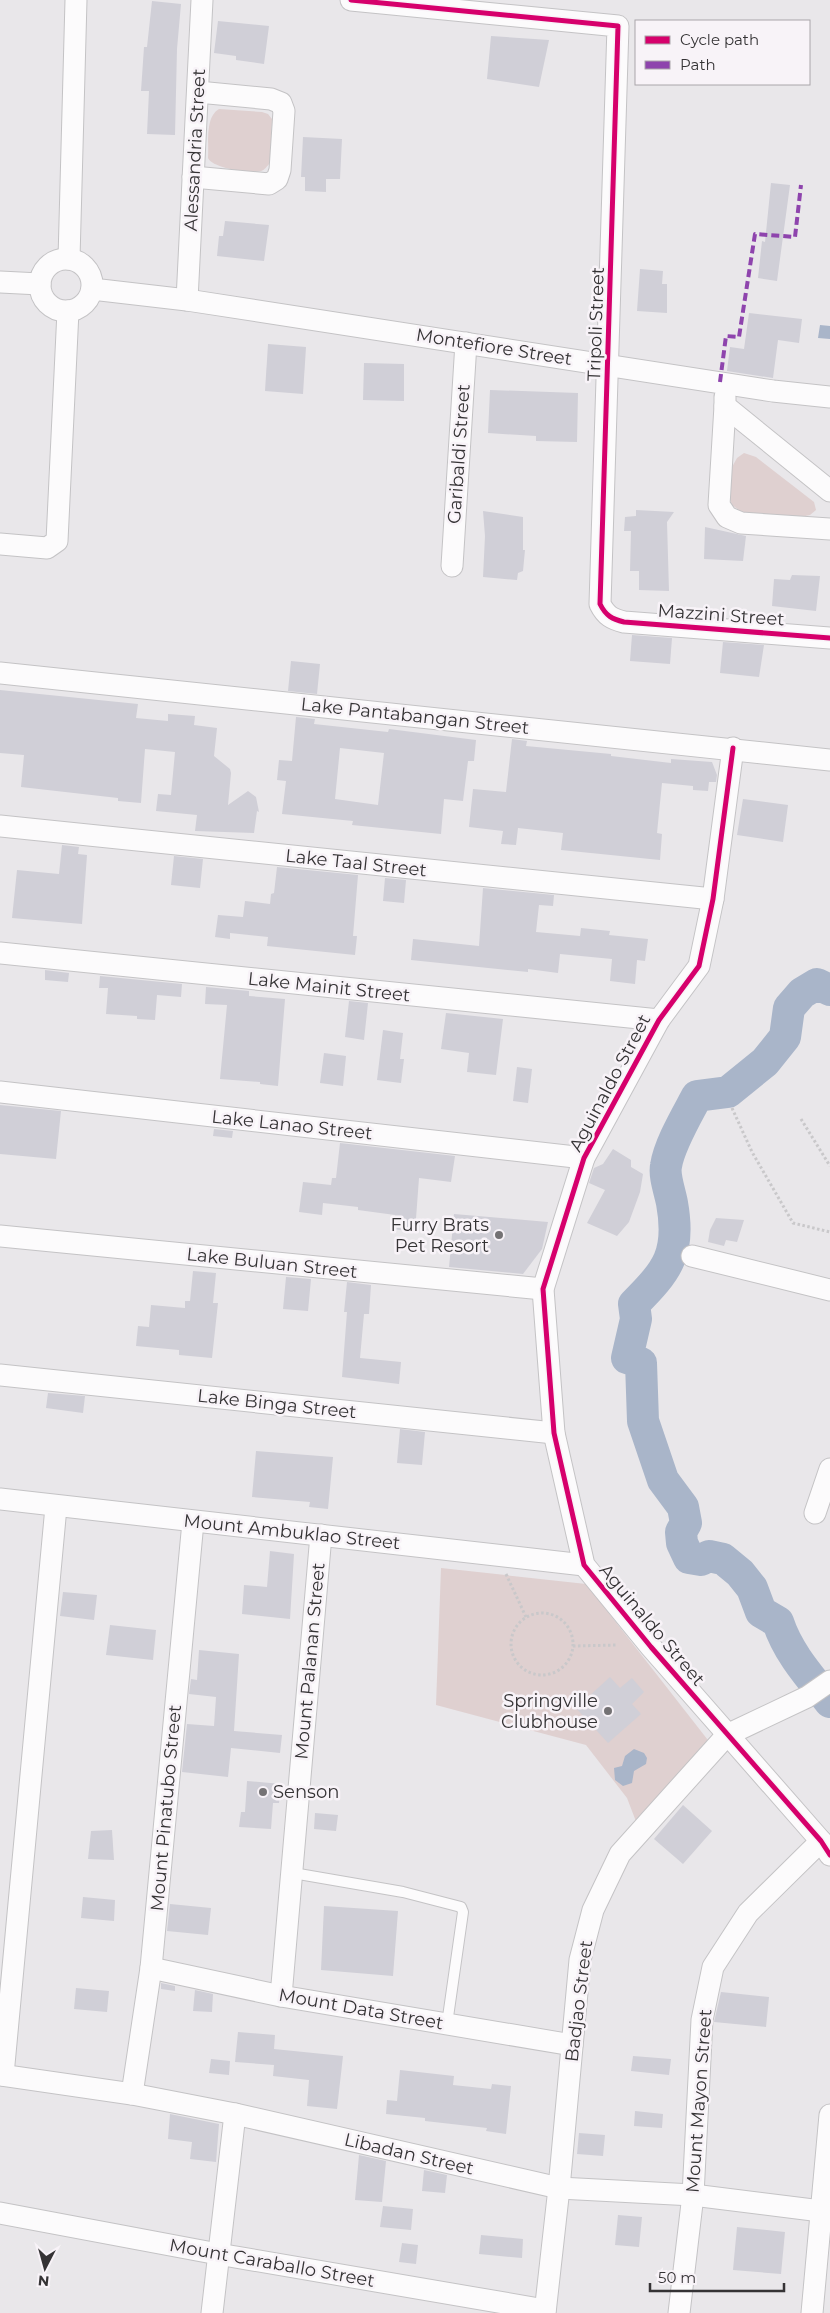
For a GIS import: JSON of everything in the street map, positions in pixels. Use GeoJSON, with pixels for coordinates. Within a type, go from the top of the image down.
{"type":"FeatureCollection","features":[{"type":"Feature","properties":{"kind":"street"},"geometry":{"type":"LineString","coordinates":[[69,259],[76,0]]}},
{"type":"Feature","properties":{"kind":"street","name":"Alessandria Street"},"geometry":{"type":"LineString","coordinates":[[187,300],[202,0]]}},
{"type":"Feature","properties":{"kind":"street"},"geometry":{"type":"LineString","coordinates":[[351,0],[465,6]]}},
{"type":"Feature","properties":{"kind":"street","name":"Tripoli Street"},"geometry":{"type":"LineString","coordinates":[[465,6],[618,26],[600,604],[604,612],[611,619]]}},
{"type":"Feature","properties":{"kind":"street"},"geometry":{"type":"LineString","coordinates":[[193,177],[269,184],[277,179],[280,170],[284,111],[281,103],[271,99],[198,92]]}},
{"type":"Feature","properties":{"kind":"street"},"geometry":{"type":"LineString","coordinates":[[69,259],[77,261],[90,272],[92,289],[85,304],[68,311],[52,307],[41,293],[40,284],[42,276],[53,263],[69,259]]}},
{"type":"Feature","properties":{"kind":"street"},"geometry":{"type":"LineString","coordinates":[[0,282],[40,284]]}},
{"type":"Feature","properties":{"kind":"street","name":"Montefiore Street"},"geometry":{"type":"LineString","coordinates":[[92,289],[187,300],[726,384],[830,397]]}},
{"type":"Feature","properties":{"kind":"street"},"geometry":{"type":"LineString","coordinates":[[0,544],[47,548],[57,540],[68,311]]}},
{"type":"Feature","properties":{"kind":"street","name":"Garibaldi Street"},"geometry":{"type":"LineString","coordinates":[[452,566],[466,343]]}},
{"type":"Feature","properties":{"kind":"street"},"geometry":{"type":"LineString","coordinates":[[726,384],[719,505],[727,517],[741,523],[830,529]]}},
{"type":"Feature","properties":{"kind":"street"},"geometry":{"type":"LineString","coordinates":[[724,406],[830,491]]}},
{"type":"Feature","properties":{"kind":"street","name":"Mazzini Street"},"geometry":{"type":"LineString","coordinates":[[611,619],[624,622],[830,638]]}},
{"type":"Feature","properties":{"kind":"street","name":"Lake Pantabangan Street"},"geometry":{"type":"LineString","coordinates":[[0,673],[732,748],[830,760]]}},
{"type":"Feature","properties":{"kind":"street","name":"Aguinaldo Street"},"geometry":{"type":"LineString","coordinates":[[732,748],[713,900],[699,966],[659,1020],[584,1158],[544,1289],[554,1433],[584,1565],[651,1647],[826,1848]]}},
{"type":"Feature","properties":{"kind":"street","name":"Lake Taal Street"},"geometry":{"type":"LineString","coordinates":[[0,826],[713,900]]}},
{"type":"Feature","properties":{"kind":"street","name":"Lake Mainit Street"},"geometry":{"type":"LineString","coordinates":[[0,953],[659,1020]]}},
{"type":"Feature","properties":{"kind":"street","name":"Lake Lanao Street"},"geometry":{"type":"LineString","coordinates":[[0,1092],[584,1158]]}},
{"type":"Feature","properties":{"kind":"street","name":"Lake Buluan Street"},"geometry":{"type":"LineString","coordinates":[[0,1236],[544,1289]]}},
{"type":"Feature","properties":{"kind":"street"},"geometry":{"type":"LineString","coordinates":[[692,1256],[830,1290]]}},
{"type":"Feature","properties":{"kind":"street","name":"Lake Binga Street"},"geometry":{"type":"LineString","coordinates":[[0,1375],[554,1433]]}},
{"type":"Feature","properties":{"kind":"street"},"geometry":{"type":"LineString","coordinates":[[815,1513],[830,1469]]}},
{"type":"Feature","properties":{"kind":"street","name":"Mount Ambuklao Street"},"geometry":{"type":"LineString","coordinates":[[0,1500],[584,1565]]}},
{"type":"Feature","properties":{"kind":"street"},"geometry":{"type":"LineString","coordinates":[[2,2075],[56,1507]]}},
{"type":"Feature","properties":{"kind":"street","name":"Mount Pinatubo Street"},"geometry":{"type":"LineString","coordinates":[[132,2094],[151,1968],[193,1522]]}},
{"type":"Feature","properties":{"kind":"street","name":"Mount Palanan Street"},"geometry":{"type":"LineString","coordinates":[[281,1996],[321,1535]]}},
{"type":"Feature","properties":{"kind":"street"},"geometry":{"type":"LineString","coordinates":[[727,1735],[807,1698],[828,1683]]}},
{"type":"Feature","properties":{"kind":"street","name":"Badjao Street"},"geometry":{"type":"LineString","coordinates":[[545,2312],[559,2188],[580,1960],[591,1918],[620,1854],[727,1735]]}},
{"type":"Feature","properties":{"kind":"street","name":"Mount Mayon Street"},"geometry":{"type":"LineString","coordinates":[[679,2313],[693,2195],[702,2020],[713,1967],[748,1913],[826,1848]]}},
{"type":"Feature","properties":{"kind":"street","name":"Mount Data Street"},"geometry":{"type":"LineString","coordinates":[[151,1968],[281,1996],[572,2044]]}},
{"type":"Feature","properties":{"kind":"street","name":"Libadan Street"},"geometry":{"type":"LineString","coordinates":[[2,2075],[132,2094],[234,2114],[559,2188],[693,2195],[821,2211]]}},
{"type":"Feature","properties":{"kind":"street"},"geometry":{"type":"LineString","coordinates":[[212,2313],[234,2114]]}},
{"type":"Feature","properties":{"kind":"street"},"geometry":{"type":"LineString","coordinates":[[812,2313],[830,2115]]}},
{"type":"Feature","properties":{"kind":"street","name":"Mount Caraballo Street"},"geometry":{"type":"LineString","coordinates":[[0,2213],[545,2312]]}},
{"type":"Feature","properties":{"kind":"lane"},"geometry":{"type":"LineString","coordinates":[[292,1873],[403,1892],[461,1907],[463,1912],[446,2024]]}},
{"type":"Feature","properties":{"kind":"path"},"geometry":{"type":"LineString","coordinates":[[732,1108],[752,1152],[793,1224],[830,1232]]}},
{"type":"Feature","properties":{"kind":"path"},"geometry":{"type":"LineString","coordinates":[[801,1118],[830,1166]]}},
{"type":"Feature","properties":{"kind":"path"},"geometry":{"type":"LineString","coordinates":[[498,1555],[526,1617]]}},
{"type":"Feature","properties":{"kind":"path"},"geometry":{"type":"LineString","coordinates":[[536,1613],[557,1616],[565,1622],[571,1631],[573,1646],[568,1661],[561,1669],[551,1674],[541,1675],[523,1668],[516,1661],[511,1642],[518,1624],[526,1617],[536,1613]]}},
{"type":"Feature","properties":{"kind":"path"},"geometry":{"type":"LineString","coordinates":[[573,1646],[617,1645]]}},
{"type":"Feature","properties":{"kind":"shaded area"},"geometry":{"type":"Polygon","coordinates":[[[219,109],[262,112],[268,114],[272,119],[270,163],[264,170],[249,172],[232,169],[216,165],[208,158],[210,124],[219,109]]]}},
{"type":"Feature","properties":{"kind":"shaded area"},"geometry":{"type":"Polygon","coordinates":[[[744,453],[756,457],[814,502],[816,510],[810,515],[796,518],[743,513],[732,505],[729,496],[732,467],[737,458],[744,453]]]}},
{"type":"Feature","properties":{"kind":"shaded area"},"geometry":{"type":"Polygon","coordinates":[[[441,1568],[586,1584],[711,1744],[637,1824],[627,1798],[586,1745],[436,1705],[441,1568]]]}},
{"type":"Feature","properties":{"kind":"water"},"geometry":{"type":"Polygon","coordinates":[[[820,325],[830,326],[830,339],[818,338],[820,325]]]}},
{"type":"Feature","properties":{"kind":"water"},"geometry":{"type":"Polygon","coordinates":[[[634,1749],[644,1753],[647,1758],[646,1764],[634,1771],[632,1783],[623,1786],[615,1780],[614,1768],[622,1766],[625,1756],[634,1749]]]}},
{"type":"Feature","properties":{"kind":"building"},"geometry":{"type":"Polygon","coordinates":[[[152,1],[181,4],[177,49],[175,135],[147,134],[149,91],[141,91],[144,47],[147,47],[152,1]]]}},
{"type":"Feature","properties":{"kind":"building"},"geometry":{"type":"Polygon","coordinates":[[[218,21],[269,26],[264,64],[236,60],[236,56],[214,53],[218,21]]]}},
{"type":"Feature","properties":{"kind":"building"},"geometry":{"type":"Polygon","coordinates":[[[491,36],[549,40],[539,87],[487,79],[491,36]]]}},
{"type":"Feature","properties":{"kind":"building"},"geometry":{"type":"Polygon","coordinates":[[[303,137],[342,139],[340,179],[326,179],[326,192],[305,191],[305,177],[301,177],[303,137]]]}},
{"type":"Feature","properties":{"kind":"building"},"geometry":{"type":"Polygon","coordinates":[[[771,183],[790,185],[777,281],[758,278],[762,241],[765,242],[771,183]]]}},
{"type":"Feature","properties":{"kind":"building"},"geometry":{"type":"Polygon","coordinates":[[[225,221],[269,225],[264,261],[217,256],[219,236],[223,236],[225,221]]]}},
{"type":"Feature","properties":{"kind":"building"},"geometry":{"type":"Polygon","coordinates":[[[640,269],[663,271],[662,284],[667,284],[667,313],[637,311],[640,269]]]}},
{"type":"Feature","properties":{"kind":"building"},"geometry":{"type":"Polygon","coordinates":[[[749,313],[802,319],[799,343],[778,340],[773,378],[727,371],[730,347],[744,349],[749,313]]]}},
{"type":"Feature","properties":{"kind":"building"},"geometry":{"type":"Polygon","coordinates":[[[268,344],[306,347],[303,394],[265,391],[268,344]]]}},
{"type":"Feature","properties":{"kind":"building"},"geometry":{"type":"Polygon","coordinates":[[[364,363],[404,364],[404,401],[363,400],[364,363]]]}},
{"type":"Feature","properties":{"kind":"building"},"geometry":{"type":"Polygon","coordinates":[[[490,390],[578,393],[577,442],[536,441],[536,436],[488,433],[490,390]]]}},
{"type":"Feature","properties":{"kind":"building"},"geometry":{"type":"Polygon","coordinates":[[[636,510],[674,512],[667,522],[669,591],[639,590],[639,571],[630,571],[631,531],[624,531],[625,517],[636,516],[636,510]]]}},
{"type":"Feature","properties":{"kind":"building"},"geometry":{"type":"Polygon","coordinates":[[[483,511],[523,517],[523,550],[525,550],[523,571],[518,573],[517,580],[483,577],[485,536],[483,511]]]}},
{"type":"Feature","properties":{"kind":"building"},"geometry":{"type":"Polygon","coordinates":[[[705,527],[746,536],[743,561],[704,559],[705,527]]]}},
{"type":"Feature","properties":{"kind":"building"},"geometry":{"type":"Polygon","coordinates":[[[792,575],[820,576],[816,611],[772,606],[774,579],[790,580],[792,575]]]}},
{"type":"Feature","properties":{"kind":"building"},"geometry":{"type":"Polygon","coordinates":[[[632,635],[672,638],[670,664],[630,661],[632,635]]]}},
{"type":"Feature","properties":{"kind":"building"},"geometry":{"type":"Polygon","coordinates":[[[723,642],[764,645],[759,677],[720,673],[723,642]]]}},
{"type":"Feature","properties":{"kind":"building"},"geometry":{"type":"Polygon","coordinates":[[[291,661],[320,664],[317,694],[288,691],[291,661]]]}},
{"type":"Feature","properties":{"kind":"building"},"geometry":{"type":"Polygon","coordinates":[[[0,690],[138,704],[136,718],[168,721],[168,714],[195,716],[194,725],[217,728],[214,756],[230,769],[231,773],[228,805],[248,791],[256,797],[259,812],[257,811],[254,833],[195,831],[197,815],[156,811],[158,794],[171,795],[175,752],[145,749],[141,803],[118,801],[118,798],[21,787],[24,755],[0,753],[0,690]]]}},
{"type":"Feature","properties":{"kind":"building"},"geometry":{"type":"Polygon","coordinates":[[[296,717],[315,719],[314,724],[388,732],[389,729],[476,740],[474,761],[468,761],[463,801],[444,799],[441,834],[352,825],[353,821],[282,814],[286,781],[277,780],[279,760],[292,761],[296,717]],[[340,748],[335,799],[378,805],[384,753],[340,748]]]}},
{"type":"Feature","properties":{"kind":"building"},"geometry":{"type":"Polygon","coordinates":[[[512,739],[527,741],[526,746],[611,754],[611,756],[671,763],[671,759],[712,762],[717,775],[716,782],[709,782],[708,791],[693,790],[693,786],[662,783],[657,833],[662,834],[660,860],[561,850],[563,833],[518,828],[516,845],[501,844],[503,831],[469,827],[473,789],[506,792],[512,739]]]}},
{"type":"Feature","properties":{"kind":"building"},"geometry":{"type":"Polygon","coordinates":[[[743,799],[788,805],[783,842],[737,835],[743,799]]]}},
{"type":"Feature","properties":{"kind":"building"},"geometry":{"type":"Polygon","coordinates":[[[62,845],[79,847],[78,854],[87,855],[82,924],[12,918],[17,870],[59,874],[62,845]]]}},
{"type":"Feature","properties":{"kind":"building"},"geometry":{"type":"Polygon","coordinates":[[[174,856],[203,859],[200,888],[171,885],[174,856]]]}},
{"type":"Feature","properties":{"kind":"building"},"geometry":{"type":"Polygon","coordinates":[[[277,867],[358,875],[353,936],[357,936],[355,955],[267,946],[268,937],[230,933],[230,939],[215,937],[218,915],[243,917],[245,901],[270,904],[271,894],[274,893],[277,867]]]}},
{"type":"Feature","properties":{"kind":"building"},"geometry":{"type":"Polygon","coordinates":[[[385,878],[406,880],[404,903],[383,901],[385,878]]]}},
{"type":"Feature","properties":{"kind":"building"},"geometry":{"type":"Polygon","coordinates":[[[483,888],[554,895],[553,906],[539,905],[536,932],[580,936],[581,928],[610,931],[609,935],[648,939],[645,961],[637,960],[635,984],[610,981],[612,959],[560,954],[558,973],[528,969],[528,972],[411,960],[413,939],[479,946],[483,888]]]}},
{"type":"Feature","properties":{"kind":"building"},"geometry":{"type":"Polygon","coordinates":[[[45,970],[69,973],[68,982],[45,980],[45,970]]]}},
{"type":"Feature","properties":{"kind":"building"},"geometry":{"type":"Polygon","coordinates":[[[100,976],[182,984],[181,997],[157,995],[155,1020],[137,1019],[137,1016],[106,1014],[108,988],[99,988],[100,976]]]}},
{"type":"Feature","properties":{"kind":"building"},"geometry":{"type":"Polygon","coordinates":[[[206,987],[249,991],[249,996],[285,999],[278,1086],[260,1084],[260,1082],[220,1079],[227,1005],[205,1004],[206,987]]]}},
{"type":"Feature","properties":{"kind":"building"},"geometry":{"type":"Polygon","coordinates":[[[349,1001],[368,1003],[364,1040],[345,1037],[349,1001]]]}},
{"type":"Feature","properties":{"kind":"building"},"geometry":{"type":"Polygon","coordinates":[[[446,1013],[503,1019],[496,1075],[467,1072],[469,1053],[441,1049],[446,1013]]]}},
{"type":"Feature","properties":{"kind":"building"},"geometry":{"type":"Polygon","coordinates":[[[383,1030],[403,1033],[400,1059],[404,1059],[401,1083],[377,1080],[383,1030]]]}},
{"type":"Feature","properties":{"kind":"building"},"geometry":{"type":"Polygon","coordinates":[[[324,1053],[346,1056],[343,1086],[320,1083],[324,1053]]]}},
{"type":"Feature","properties":{"kind":"building"},"geometry":{"type":"Polygon","coordinates":[[[517,1067],[532,1069],[528,1103],[513,1101],[517,1067]]]}},
{"type":"Feature","properties":{"kind":"building"},"geometry":{"type":"Polygon","coordinates":[[[0,1105],[61,1111],[56,1159],[0,1154],[0,1105]]]}},
{"type":"Feature","properties":{"kind":"building"},"geometry":{"type":"Polygon","coordinates":[[[214,1129],[233,1131],[232,1138],[213,1136],[214,1129]]]}},
{"type":"Feature","properties":{"kind":"building"},"geometry":{"type":"Polygon","coordinates":[[[340,1143],[455,1156],[451,1182],[419,1178],[415,1232],[393,1229],[395,1215],[358,1210],[358,1207],[323,1203],[322,1215],[299,1212],[303,1182],[331,1185],[332,1178],[336,1178],[340,1143]]]}},
{"type":"Feature","properties":{"kind":"building"},"geometry":{"type":"Polygon","coordinates":[[[613,1149],[631,1160],[631,1167],[643,1174],[640,1192],[629,1222],[617,1236],[587,1223],[605,1190],[589,1183],[594,1168],[603,1164],[613,1149]]]}},
{"type":"Feature","properties":{"kind":"building","name":"Furry Brats Pet Resort"},"geometry":{"type":"Polygon","coordinates":[[[454,1214],[548,1222],[542,1249],[523,1274],[449,1267],[454,1214]]]}},
{"type":"Feature","properties":{"kind":"building"},"geometry":{"type":"Polygon","coordinates":[[[716,1218],[744,1220],[737,1242],[726,1240],[724,1246],[708,1242],[710,1230],[716,1218]]]}},
{"type":"Feature","properties":{"kind":"building"},"geometry":{"type":"Polygon","coordinates":[[[193,1271],[216,1273],[213,1303],[218,1303],[212,1358],[179,1355],[179,1350],[136,1346],[138,1326],[149,1327],[151,1305],[185,1308],[185,1301],[190,1301],[193,1271]]]}},
{"type":"Feature","properties":{"kind":"building"},"geometry":{"type":"Polygon","coordinates":[[[286,1277],[311,1279],[308,1311],[283,1309],[286,1277]]]}},
{"type":"Feature","properties":{"kind":"building"},"geometry":{"type":"Polygon","coordinates":[[[347,1282],[371,1285],[369,1314],[364,1314],[360,1358],[401,1362],[399,1384],[342,1377],[347,1312],[344,1312],[347,1282]]]}},
{"type":"Feature","properties":{"kind":"building"},"geometry":{"type":"Polygon","coordinates":[[[48,1393],[85,1396],[83,1413],[46,1408],[48,1393]]]}},
{"type":"Feature","properties":{"kind":"building"},"geometry":{"type":"Polygon","coordinates":[[[400,1429],[425,1432],[422,1465],[397,1463],[400,1429]]]}},
{"type":"Feature","properties":{"kind":"building"},"geometry":{"type":"Polygon","coordinates":[[[256,1451],[333,1457],[328,1509],[309,1507],[310,1502],[252,1497],[256,1451]]]}},
{"type":"Feature","properties":{"kind":"building"},"geometry":{"type":"Polygon","coordinates":[[[270,1551],[294,1554],[290,1619],[242,1614],[244,1585],[267,1587],[270,1551]]]}},
{"type":"Feature","properties":{"kind":"building"},"geometry":{"type":"Polygon","coordinates":[[[63,1592],[97,1595],[94,1620],[60,1616],[63,1592]]]}},
{"type":"Feature","properties":{"kind":"building"},"geometry":{"type":"Polygon","coordinates":[[[110,1625],[156,1630],[153,1660],[106,1655],[110,1625]]]}},
{"type":"Feature","properties":{"kind":"building"},"geometry":{"type":"Polygon","coordinates":[[[199,1650],[239,1654],[234,1731],[282,1735],[280,1753],[231,1748],[228,1777],[182,1772],[187,1724],[214,1726],[216,1697],[189,1694],[191,1679],[197,1680],[199,1650]]]}},
{"type":"Feature","properties":{"kind":"building","name":"Springville Clubhouse"},"geometry":{"type":"Polygon","coordinates":[[[610,1677],[620,1688],[632,1678],[644,1692],[632,1704],[641,1714],[608,1743],[576,1708],[610,1677]]]}},
{"type":"Feature","properties":{"kind":"building"},"geometry":{"type":"Polygon","coordinates":[[[247,1781],[281,1784],[279,1803],[273,1803],[271,1829],[239,1827],[241,1812],[245,1812],[247,1781]]]}},
{"type":"Feature","properties":{"kind":"building"},"geometry":{"type":"Polygon","coordinates":[[[683,1805],[712,1831],[683,1864],[654,1839],[683,1805]]]}},
{"type":"Feature","properties":{"kind":"building"},"geometry":{"type":"Polygon","coordinates":[[[315,1813],[338,1815],[336,1831],[314,1829],[315,1813]]]}},
{"type":"Feature","properties":{"kind":"building"},"geometry":{"type":"Polygon","coordinates":[[[112,1830],[114,1860],[88,1859],[91,1831],[112,1830]]]}},
{"type":"Feature","properties":{"kind":"building"},"geometry":{"type":"Polygon","coordinates":[[[83,1897],[115,1900],[114,1921],[81,1918],[83,1897]]]}},
{"type":"Feature","properties":{"kind":"building"},"geometry":{"type":"Polygon","coordinates":[[[170,1904],[211,1908],[208,1935],[167,1931],[170,1904]]]}},
{"type":"Feature","properties":{"kind":"building"},"geometry":{"type":"Polygon","coordinates":[[[324,1906],[398,1911],[393,1976],[321,1970],[324,1906]]]}},
{"type":"Feature","properties":{"kind":"building"},"geometry":{"type":"Polygon","coordinates":[[[161,1983],[175,1986],[175,1991],[161,1989],[161,1983]]]}},
{"type":"Feature","properties":{"kind":"building"},"geometry":{"type":"Polygon","coordinates":[[[76,1988],[109,1991],[107,2012],[74,2009],[76,1988]]]}},
{"type":"Feature","properties":{"kind":"building"},"geometry":{"type":"Polygon","coordinates":[[[195,1990],[213,1994],[212,2012],[193,2011],[195,1990]]]}},
{"type":"Feature","properties":{"kind":"building"},"geometry":{"type":"Polygon","coordinates":[[[721,1992],[769,1997],[766,2027],[714,2022],[721,1992]]]}},
{"type":"Feature","properties":{"kind":"building"},"geometry":{"type":"Polygon","coordinates":[[[238,2032],[275,2035],[274,2049],[343,2056],[337,2109],[307,2106],[309,2080],[273,2076],[274,2065],[235,2062],[238,2032]]]}},
{"type":"Feature","properties":{"kind":"building"},"geometry":{"type":"Polygon","coordinates":[[[633,2056],[671,2059],[669,2075],[631,2071],[633,2056]]]}},
{"type":"Feature","properties":{"kind":"building"},"geometry":{"type":"Polygon","coordinates":[[[211,2059],[230,2061],[229,2075],[209,2073],[211,2059]]]}},
{"type":"Feature","properties":{"kind":"building"},"geometry":{"type":"Polygon","coordinates":[[[400,2070],[454,2076],[453,2085],[491,2089],[492,2084],[511,2086],[506,2134],[486,2131],[487,2128],[425,2121],[425,2118],[386,2114],[387,2100],[397,2101],[400,2070]]]}},
{"type":"Feature","properties":{"kind":"building"},"geometry":{"type":"Polygon","coordinates":[[[635,2111],[663,2114],[662,2128],[634,2126],[635,2111]]]}},
{"type":"Feature","properties":{"kind":"building"},"geometry":{"type":"Polygon","coordinates":[[[170,2114],[219,2124],[216,2162],[190,2159],[192,2142],[168,2139],[170,2114]]]}},
{"type":"Feature","properties":{"kind":"building"},"geometry":{"type":"Polygon","coordinates":[[[579,2133],[605,2135],[603,2156],[577,2154],[579,2133]]]}},
{"type":"Feature","properties":{"kind":"building"},"geometry":{"type":"Polygon","coordinates":[[[359,2155],[386,2161],[382,2202],[355,2200],[359,2155]]]}},
{"type":"Feature","properties":{"kind":"building"},"geometry":{"type":"Polygon","coordinates":[[[424,2170],[447,2175],[445,2193],[422,2191],[424,2170]]]}},
{"type":"Feature","properties":{"kind":"building"},"geometry":{"type":"Polygon","coordinates":[[[383,2206],[413,2209],[411,2230],[380,2227],[383,2206]]]}},
{"type":"Feature","properties":{"kind":"building"},"geometry":{"type":"Polygon","coordinates":[[[618,2215],[642,2217],[639,2247],[615,2245],[618,2215]]]}},
{"type":"Feature","properties":{"kind":"building"},"geometry":{"type":"Polygon","coordinates":[[[737,2227],[785,2232],[781,2274],[733,2270],[737,2227]]]}},
{"type":"Feature","properties":{"kind":"building"},"geometry":{"type":"Polygon","coordinates":[[[481,2235],[523,2239],[522,2258],[479,2254],[481,2235]]]}},
{"type":"Feature","properties":{"kind":"building"},"geometry":{"type":"Polygon","coordinates":[[[402,2243],[418,2245],[416,2264],[399,2262],[402,2243]]]}},
{"type":"Feature","properties":{"kind":"waterway"},"geometry":{"type":"LineString","coordinates":[[830,990],[817,984],[802,993],[789,1008],[785,1037],[765,1062],[728,1092],[697,1096],[674,1140],[666,1166],[666,1179],[674,1220],[675,1235],[673,1248],[669,1260],[656,1281],[634,1304],[636,1319],[627,1358],[641,1363],[643,1421],[663,1480],[683,1507],[686,1523],[681,1532],[682,1543],[689,1558],[701,1560],[709,1556],[723,1559],[740,1573],[752,1588],[761,1612],[778,1622],[794,1654],[807,1674],[830,1702]]}},
{"type":"Feature","properties":{"kind":"marked path"},"geometry":{"type":"LineString","coordinates":[[720,382],[726,336],[739,337],[755,234],[795,237],[801,185]]}},
{"type":"Feature","properties":{"kind":"cycle path"},"geometry":{"type":"LineString","coordinates":[[351,0],[618,26],[600,604],[610,616],[624,622],[830,638]]}},
{"type":"Feature","properties":{"kind":"cycle path"},"geometry":{"type":"LineString","coordinates":[[733,748],[713,899],[699,966],[659,1020],[584,1158],[543,1289],[554,1433],[584,1565],[651,1647],[821,1841],[830,1855]]}},
{"type":"Feature","properties":{"kind":"place","name":"Furry Brats Pet Resort"},"geometry":{"type":"Point","coordinates":[499,1235]}},
{"type":"Feature","properties":{"kind":"place","name":"Springville Clubhouse"},"geometry":{"type":"Point","coordinates":[608,1711]}},
{"type":"Feature","properties":{"kind":"place","name":"Senson"},"geometry":{"type":"Point","coordinates":[263,1792]}}]}
